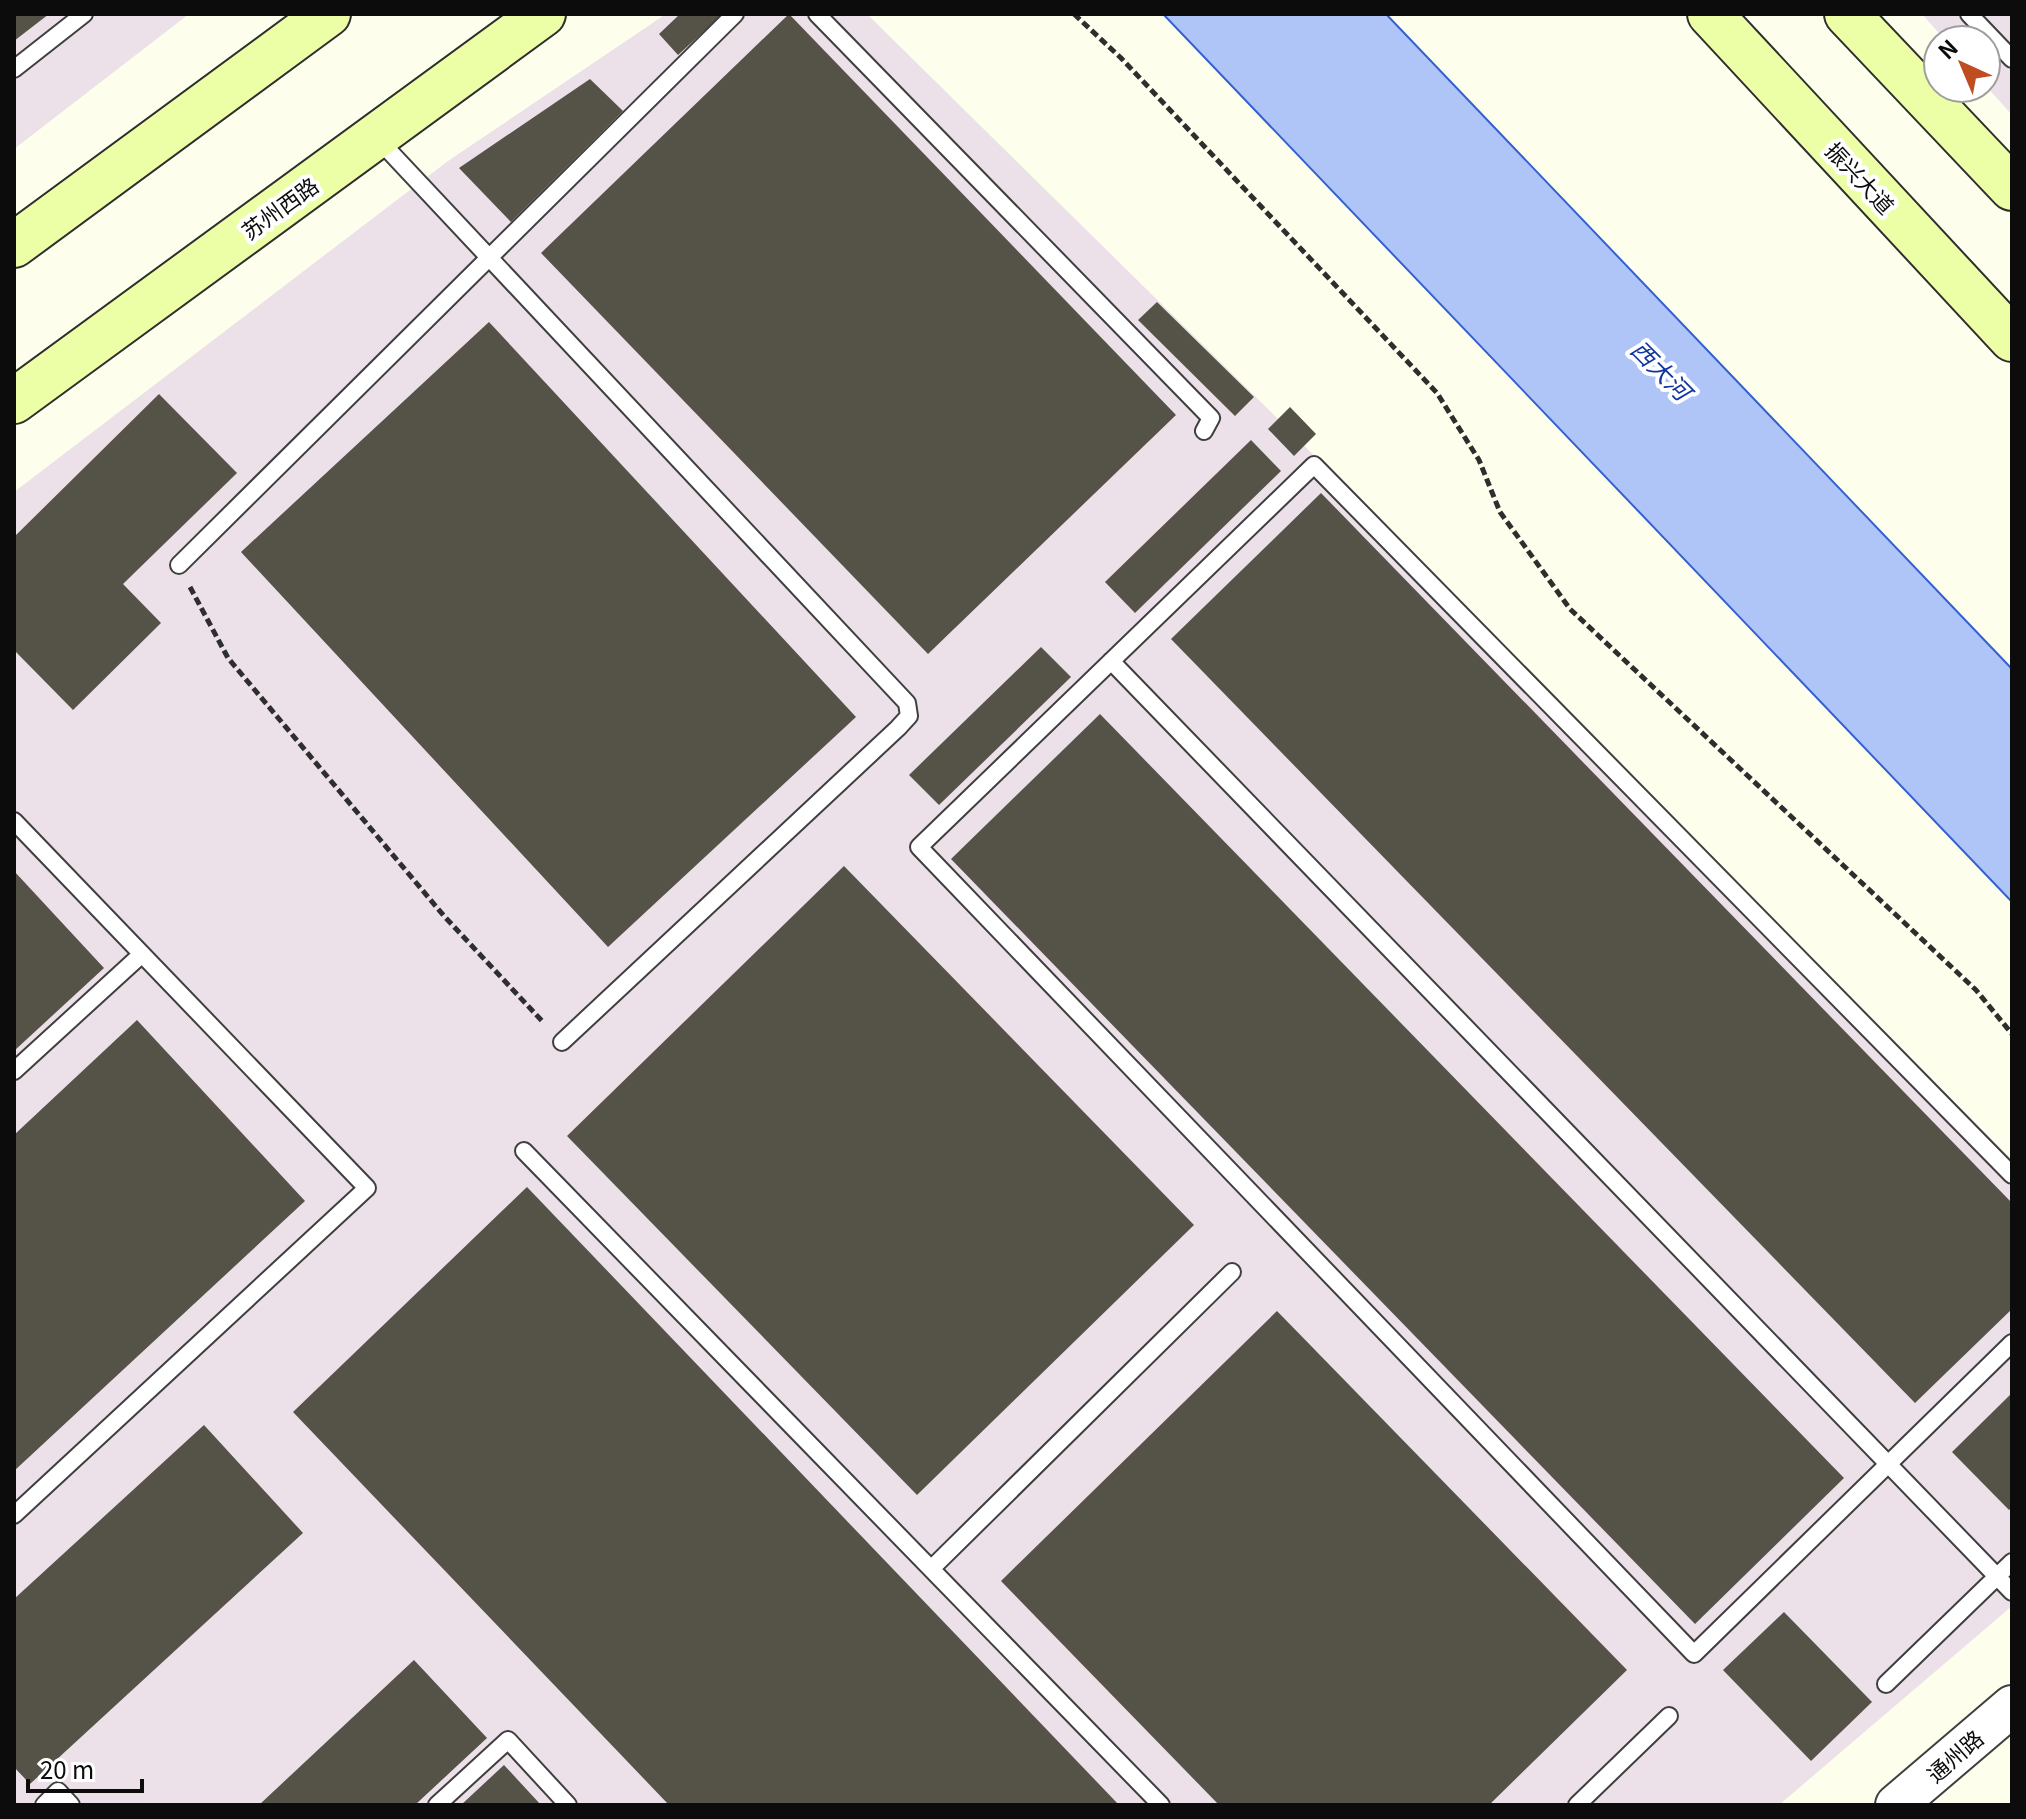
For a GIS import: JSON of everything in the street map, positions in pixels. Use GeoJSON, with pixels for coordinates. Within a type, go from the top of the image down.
{"type":"FeatureCollection","features":[{"type":"Feature","properties":{"kind":"main road"},"geometry":{"type":"LineString","coordinates":[[14,245],[328,14]]}},
{"type":"Feature","properties":{"kind":"main road","name":"苏州西路"},"geometry":{"type":"LineString","coordinates":[[14,401],[543,14]]}},
{"type":"Feature","properties":{"kind":"main road","name":"振兴大道"},"geometry":{"type":"LineString","coordinates":[[1710,14],[2012,339]]}},
{"type":"Feature","properties":{"kind":"main road"},"geometry":{"type":"LineString","coordinates":[[1847,14],[2012,188]]}},
{"type":"Feature","properties":{"kind":"street","name":"通州路"},"geometry":{"type":"LineString","coordinates":[[1896,1805],[2012,1706]]}},
{"type":"Feature","properties":{"kind":"lane"},"geometry":{"type":"LineString","coordinates":[[14,69],[84,14]]}},
{"type":"Feature","properties":{"kind":"lane"},"geometry":{"type":"LineString","coordinates":[[179,565],[735,14]]}},
{"type":"Feature","properties":{"kind":"lane"},"geometry":{"type":"LineString","coordinates":[[817,14],[1211,418],[1204,431]]}},
{"type":"Feature","properties":{"kind":"lane"},"geometry":{"type":"LineString","coordinates":[[1969,14],[2012,59]]}},
{"type":"Feature","properties":{"kind":"lane"},"geometry":{"type":"LineString","coordinates":[[375,136],[907,703],[909,716],[562,1042]]}},
{"type":"Feature","properties":{"kind":"lane"},"geometry":{"type":"LineString","coordinates":[[2012,1175],[1314,465],[919,847],[1694,1654],[2012,1343]]}},
{"type":"Feature","properties":{"kind":"lane"},"geometry":{"type":"LineString","coordinates":[[1111,661],[2012,1592]]}},
{"type":"Feature","properties":{"kind":"lane"},"geometry":{"type":"LineString","coordinates":[[14,821],[367,1188],[14,1515]]}},
{"type":"Feature","properties":{"kind":"lane"},"geometry":{"type":"LineString","coordinates":[[14,1071],[142,954]]}},
{"type":"Feature","properties":{"kind":"lane"},"geometry":{"type":"LineString","coordinates":[[524,1151],[1161,1805]]}},
{"type":"Feature","properties":{"kind":"lane"},"geometry":{"type":"LineString","coordinates":[[931,1569],[1232,1272]]}},
{"type":"Feature","properties":{"kind":"lane"},"geometry":{"type":"LineString","coordinates":[[1886,1684],[2012,1562]]}},
{"type":"Feature","properties":{"kind":"lane"},"geometry":{"type":"LineString","coordinates":[[1577,1805],[1669,1716]]}},
{"type":"Feature","properties":{"kind":"lane"},"geometry":{"type":"LineString","coordinates":[[437,1805],[508,1740],[568,1805]]}},
{"type":"Feature","properties":{"kind":"lane"},"geometry":{"type":"LineString","coordinates":[[44,1805],[58,1791],[71,1805]]}},
{"type":"Feature","properties":{"kind":"path"},"geometry":{"type":"LineString","coordinates":[[1074,14],[1121,58],[1437,393],[1479,460],[1500,512],[1570,609],[1976,990],[2012,1034]]}},
{"type":"Feature","properties":{"kind":"path"},"geometry":{"type":"LineString","coordinates":[[179,565],[228,658],[444,916],[562,1042]]}},
{"type":"Feature","properties":{"kind":"shaded area"},"geometry":{"type":"Polygon","coordinates":[[[14,14],[189,14],[14,149],[14,14]]]}},
{"type":"Feature","properties":{"kind":"shaded area"},"geometry":{"type":"Polygon","coordinates":[[[666,14],[867,14],[1264,405],[2012,1160],[2012,1606],[1779,1805],[14,1805],[14,492],[448,161],[666,14]]]}},
{"type":"Feature","properties":{"kind":"shaded area"},"geometry":{"type":"Polygon","coordinates":[[[1922,14],[2012,14],[2012,115],[2002,104],[2002,24],[1931,24],[1922,14]]]}},
{"type":"Feature","properties":{"kind":"water","name":"西大河"},"geometry":{"type":"Polygon","coordinates":[[[1163,14],[1386,14],[2012,669],[2012,902],[1163,14]]]}},
{"type":"Feature","properties":{"kind":"building"},"geometry":{"type":"Polygon","coordinates":[[[14,14],[49,14],[14,41],[14,14]]]}},
{"type":"Feature","properties":{"kind":"building"},"geometry":{"type":"Polygon","coordinates":[[[680,14],[723,14],[678,55],[659,34],[680,14]]]}},
{"type":"Feature","properties":{"kind":"building"},"geometry":{"type":"Polygon","coordinates":[[[789,14],[1176,415],[928,654],[541,253],[789,14]]]}},
{"type":"Feature","properties":{"kind":"building"},"geometry":{"type":"Polygon","coordinates":[[[590,79],[623,111],[511,222],[459,168],[590,79]]]}},
{"type":"Feature","properties":{"kind":"building"},"geometry":{"type":"Polygon","coordinates":[[[1157,302],[1254,397],[1235,416],[1138,320],[1157,302]]]}},
{"type":"Feature","properties":{"kind":"building"},"geometry":{"type":"Polygon","coordinates":[[[489,322],[856,717],[608,947],[241,552],[489,322]]]}},
{"type":"Feature","properties":{"kind":"building"},"geometry":{"type":"Polygon","coordinates":[[[159,394],[237,473],[123,584],[161,623],[73,710],[14,650],[14,537],[159,394]]]}},
{"type":"Feature","properties":{"kind":"building"},"geometry":{"type":"Polygon","coordinates":[[[1290,407],[1316,434],[1294,456],[1268,429],[1290,407]]]}},
{"type":"Feature","properties":{"kind":"building"},"geometry":{"type":"Polygon","coordinates":[[[1251,440],[1281,471],[1135,613],[1105,582],[1251,440]]]}},
{"type":"Feature","properties":{"kind":"building"},"geometry":{"type":"Polygon","coordinates":[[[1321,493],[2012,1203],[2012,1309],[1915,1403],[1171,639],[1321,493]]]}},
{"type":"Feature","properties":{"kind":"building"},"geometry":{"type":"Polygon","coordinates":[[[1041,647],[1071,677],[939,805],[909,775],[1041,647]]]}},
{"type":"Feature","properties":{"kind":"building"},"geometry":{"type":"Polygon","coordinates":[[[1100,714],[1844,1478],[1695,1624],[951,859],[1100,714]]]}},
{"type":"Feature","properties":{"kind":"building"},"geometry":{"type":"Polygon","coordinates":[[[844,866],[1194,1225],[917,1495],[567,1136],[844,866]]]}},
{"type":"Feature","properties":{"kind":"building"},"geometry":{"type":"Polygon","coordinates":[[[14,871],[104,968],[14,1051],[14,871]]]}},
{"type":"Feature","properties":{"kind":"building"},"geometry":{"type":"Polygon","coordinates":[[[137,1020],[305,1201],[14,1471],[14,1135],[137,1020]]]}},
{"type":"Feature","properties":{"kind":"building"},"geometry":{"type":"Polygon","coordinates":[[[527,1187],[1119,1805],[669,1805],[293,1412],[527,1187]]]}},
{"type":"Feature","properties":{"kind":"building"},"geometry":{"type":"Polygon","coordinates":[[[1277,1311],[1627,1670],[1489,1805],[1219,1805],[1001,1581],[1277,1311]]]}},
{"type":"Feature","properties":{"kind":"building"},"geometry":{"type":"Polygon","coordinates":[[[2012,1393],[2012,1507],[2009,1510],[1952,1452],[2012,1393]]]}},
{"type":"Feature","properties":{"kind":"building"},"geometry":{"type":"Polygon","coordinates":[[[204,1425],[303,1533],[30,1784],[14,1767],[14,1599],[204,1425]]]}},
{"type":"Feature","properties":{"kind":"building"},"geometry":{"type":"Polygon","coordinates":[[[1784,1612],[1872,1702],[1811,1761],[1723,1670],[1784,1612]]]}},
{"type":"Feature","properties":{"kind":"building"},"geometry":{"type":"Polygon","coordinates":[[[414,1660],[487,1738],[415,1805],[259,1805],[414,1660]]]}},
{"type":"Feature","properties":{"kind":"building"},"geometry":{"type":"Polygon","coordinates":[[[504,1765],[541,1805],[461,1805],[504,1765]]]}}]}
